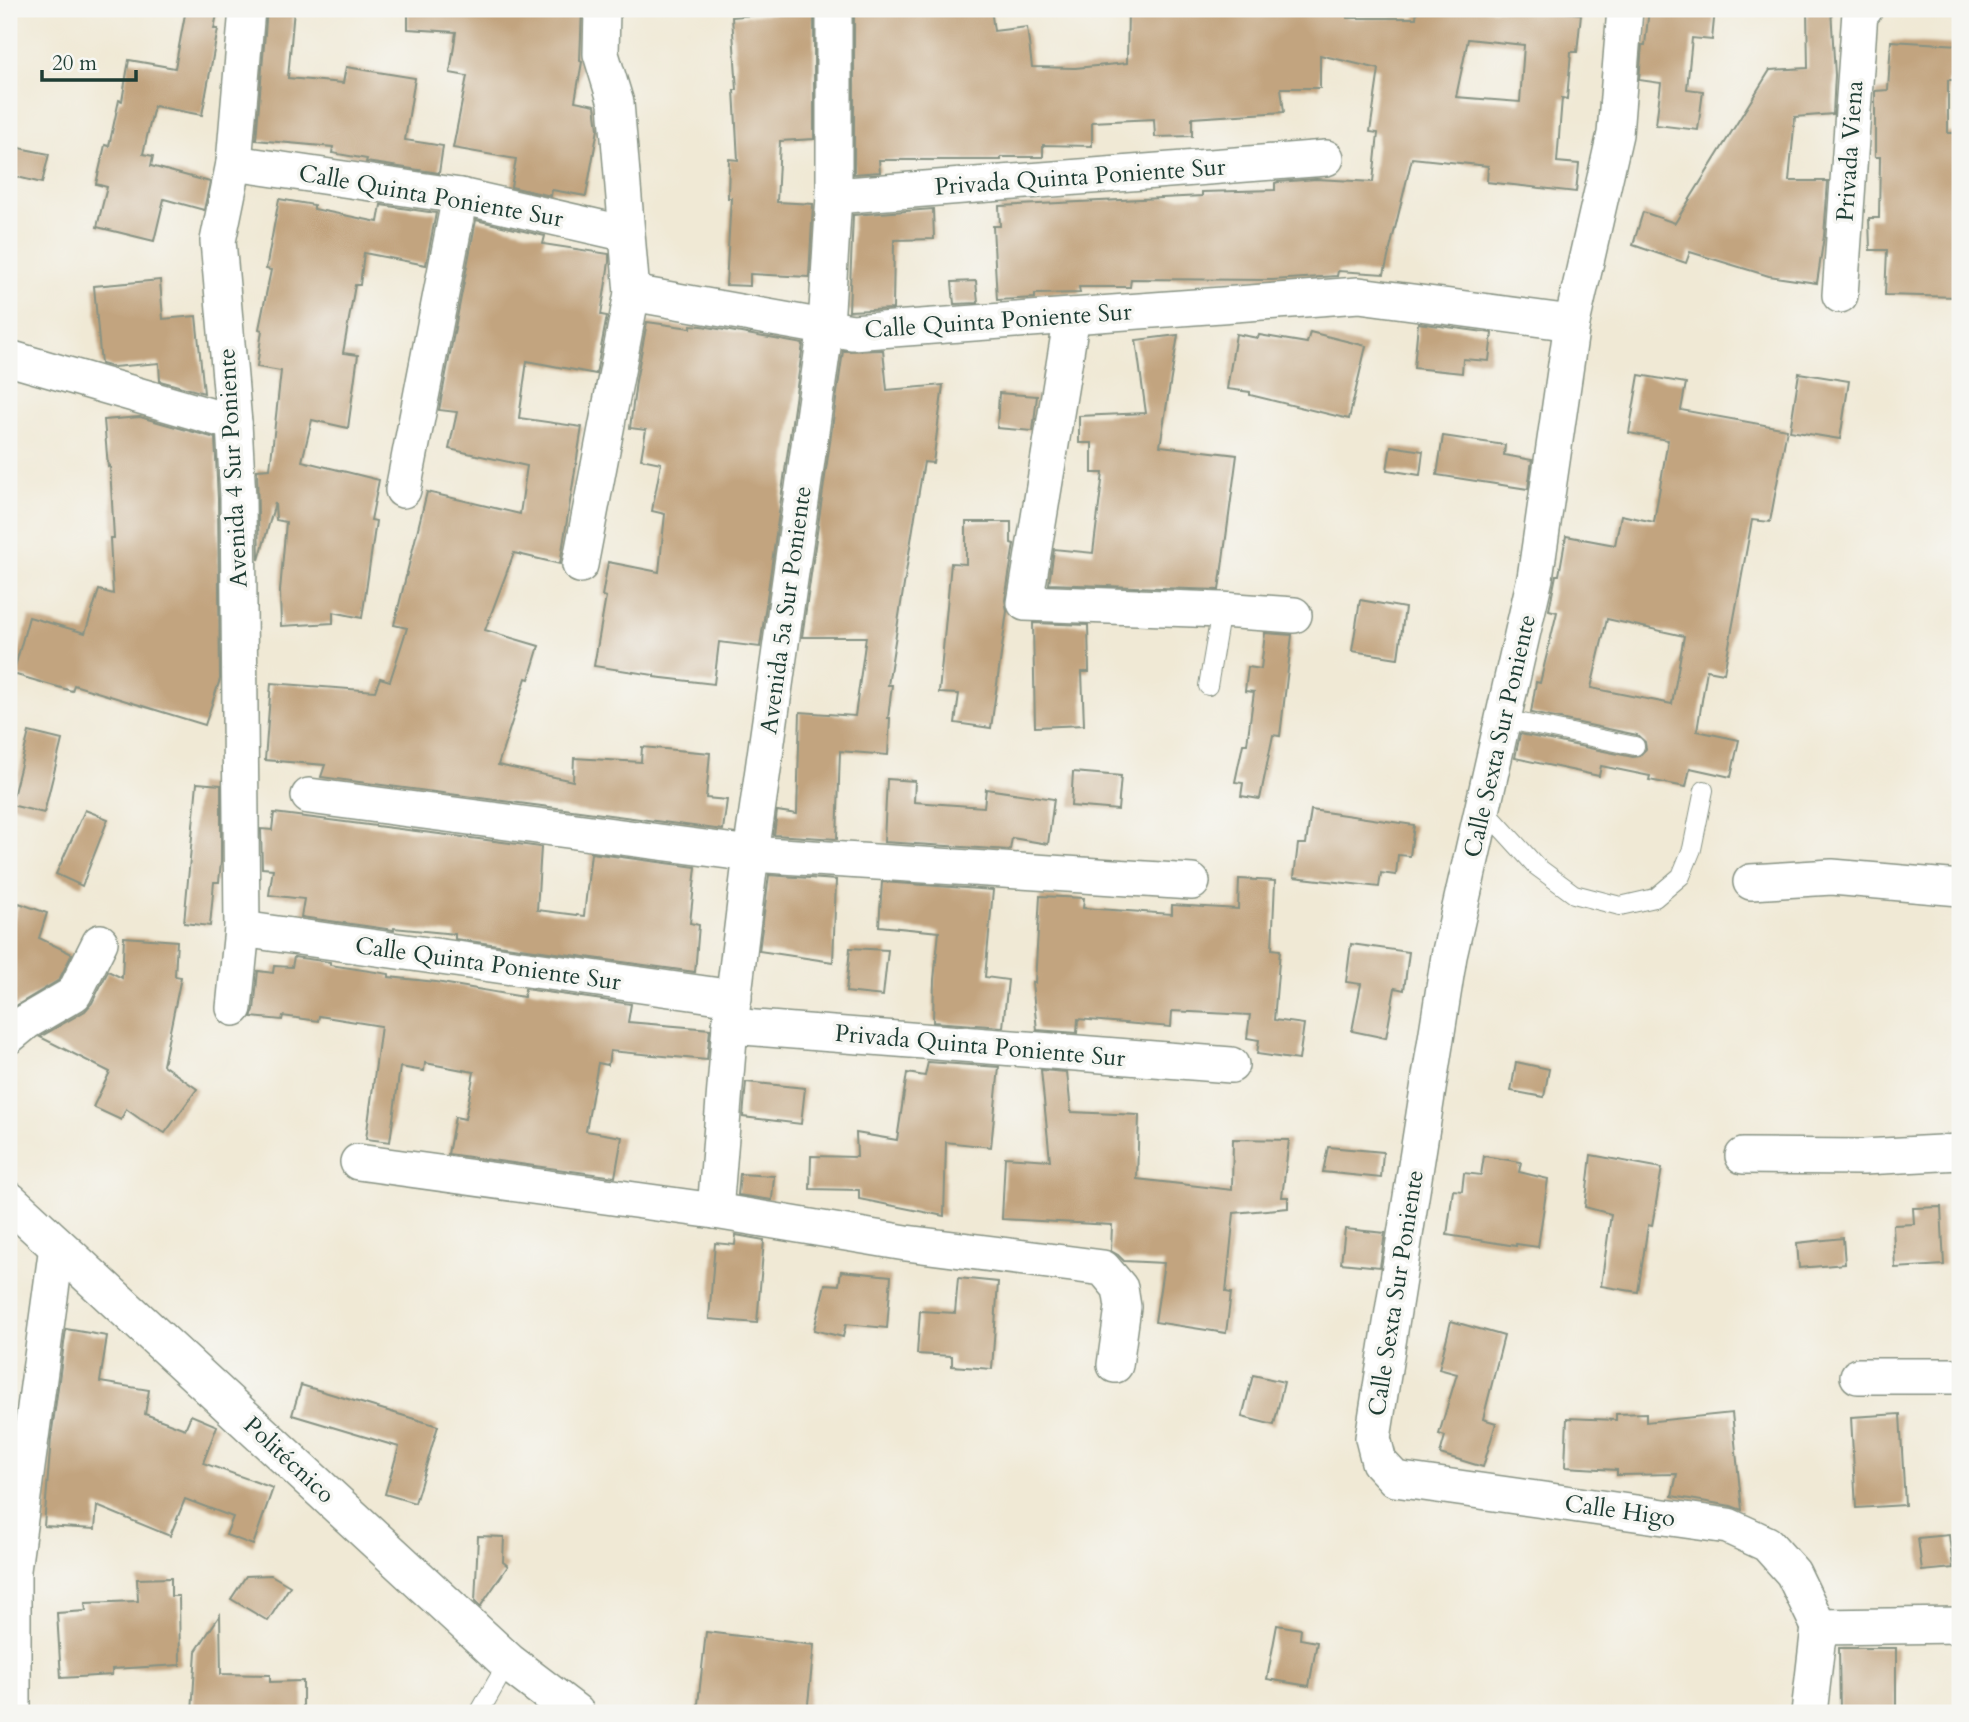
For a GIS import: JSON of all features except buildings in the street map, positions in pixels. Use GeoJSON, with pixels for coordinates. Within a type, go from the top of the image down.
{"type":"FeatureCollection","features":[{"type":"Feature","properties":{"kind":"street","name":"Avenida 4 Sur Poniente"},"geometry":{"type":"LineString","coordinates":[[234,1008],[242,929],[238,498],[218,242],[234,163],[247,9]]}},
{"type":"Feature","properties":{"kind":"street"},"geometry":{"type":"LineString","coordinates":[[580,565],[632,293],[616,103],[601,54],[602,9]]}},
{"type":"Feature","properties":{"kind":"street","name":"Avenida 5a Sur Poniente"},"geometry":{"type":"LineString","coordinates":[[715,1211],[732,1012],[751,853],[826,326],[834,196],[834,9]]}},
{"type":"Feature","properties":{"kind":"street","name":"Calle Sexta Sur Poniente"},"geometry":{"type":"LineString","coordinates":[[1379,1462],[1373,1438],[1449,956],[1535,578],[1572,323],[1615,134],[1625,9]]}},
{"type":"Feature","properties":{"kind":"street","name":"Privada Viena"},"geometry":{"type":"LineString","coordinates":[[1840,295],[1860,12],[1866,9]]}},
{"type":"Feature","properties":{"kind":"street","name":"Privada Quinta Poniente Sur"},"geometry":{"type":"LineString","coordinates":[[834,196],[1326,158]]}},
{"type":"Feature","properties":{"kind":"street","name":"Calle Quinta Poniente Sur"},"geometry":{"type":"LineString","coordinates":[[234,163],[460,197],[627,234]]}},
{"type":"Feature","properties":{"kind":"street"},"geometry":{"type":"LineString","coordinates":[[403,489],[460,197]]}},
{"type":"Feature","properties":{"kind":"street","name":"Calle Quinta Poniente Sur"},"geometry":{"type":"LineString","coordinates":[[632,293],[852,332],[1359,295],[1572,323]]}},
{"type":"Feature","properties":{"kind":"street"},"geometry":{"type":"LineString","coordinates":[[1072,316],[1025,603],[1294,615]]}},
{"type":"Feature","properties":{"kind":"street"},"geometry":{"type":"LineString","coordinates":[[9,358],[234,423]]}},
{"type":"Feature","properties":{"kind":"street"},"geometry":{"type":"LineString","coordinates":[[309,796],[751,853],[1192,882]]}},
{"type":"Feature","properties":{"kind":"street"},"geometry":{"type":"LineString","coordinates":[[1751,882],[1832,877],[1960,888]]}},
{"type":"Feature","properties":{"kind":"street","name":"Calle Quinta Poniente Sur"},"geometry":{"type":"LineString","coordinates":[[242,929],[732,1012]]}},
{"type":"Feature","properties":{"kind":"street"},"geometry":{"type":"LineString","coordinates":[[9,1036],[26,1022],[74,994],[100,942]]}},
{"type":"Feature","properties":{"kind":"street","name":"Privada Quinta Poniente Sur"},"geometry":{"type":"LineString","coordinates":[[732,1012],[1231,1065]]}},
{"type":"Feature","properties":{"kind":"street"},"geometry":{"type":"LineString","coordinates":[[1743,1156],[1863,1157],[1960,1152]]}},
{"type":"Feature","properties":{"kind":"street"},"geometry":{"type":"LineString","coordinates":[[358,1162],[715,1211],[906,1243],[1103,1268],[1120,1288],[1122,1297],[1115,1365]]}},
{"type":"Feature","properties":{"kind":"street","name":"Politécnico"},"geometry":{"type":"LineString","coordinates":[[9,1201],[508,1662],[575,1713]]}},
{"type":"Feature","properties":{"kind":"street"},"geometry":{"type":"LineString","coordinates":[[13,1713],[13,1570],[57,1246]]}},
{"type":"Feature","properties":{"kind":"street"},"geometry":{"type":"LineString","coordinates":[[1858,1376],[1960,1376]]}},
{"type":"Feature","properties":{"kind":"street","name":"Calle Higo"},"geometry":{"type":"LineString","coordinates":[[1379,1462],[1395,1479],[1728,1526],[1767,1545],[1793,1573],[1819,1627]]}},
{"type":"Feature","properties":{"kind":"street"},"geometry":{"type":"LineString","coordinates":[[1809,1713],[1819,1627],[1960,1625]]}},
{"type":"Feature","properties":{"kind":"lane"},"geometry":{"type":"LineString","coordinates":[[1208,686],[1221,610]]}},
{"type":"Feature","properties":{"kind":"lane"},"geometry":{"type":"LineString","coordinates":[[1503,719],[1635,746]]}},
{"type":"Feature","properties":{"kind":"lane"},"geometry":{"type":"LineString","coordinates":[[1483,808],[1536,866],[1574,894],[1619,906],[1655,898],[1681,876],[1692,849],[1704,790]]}},
{"type":"Feature","properties":{"kind":"lane"},"geometry":{"type":"LineString","coordinates":[[479,1713],[508,1662]]}}]}
